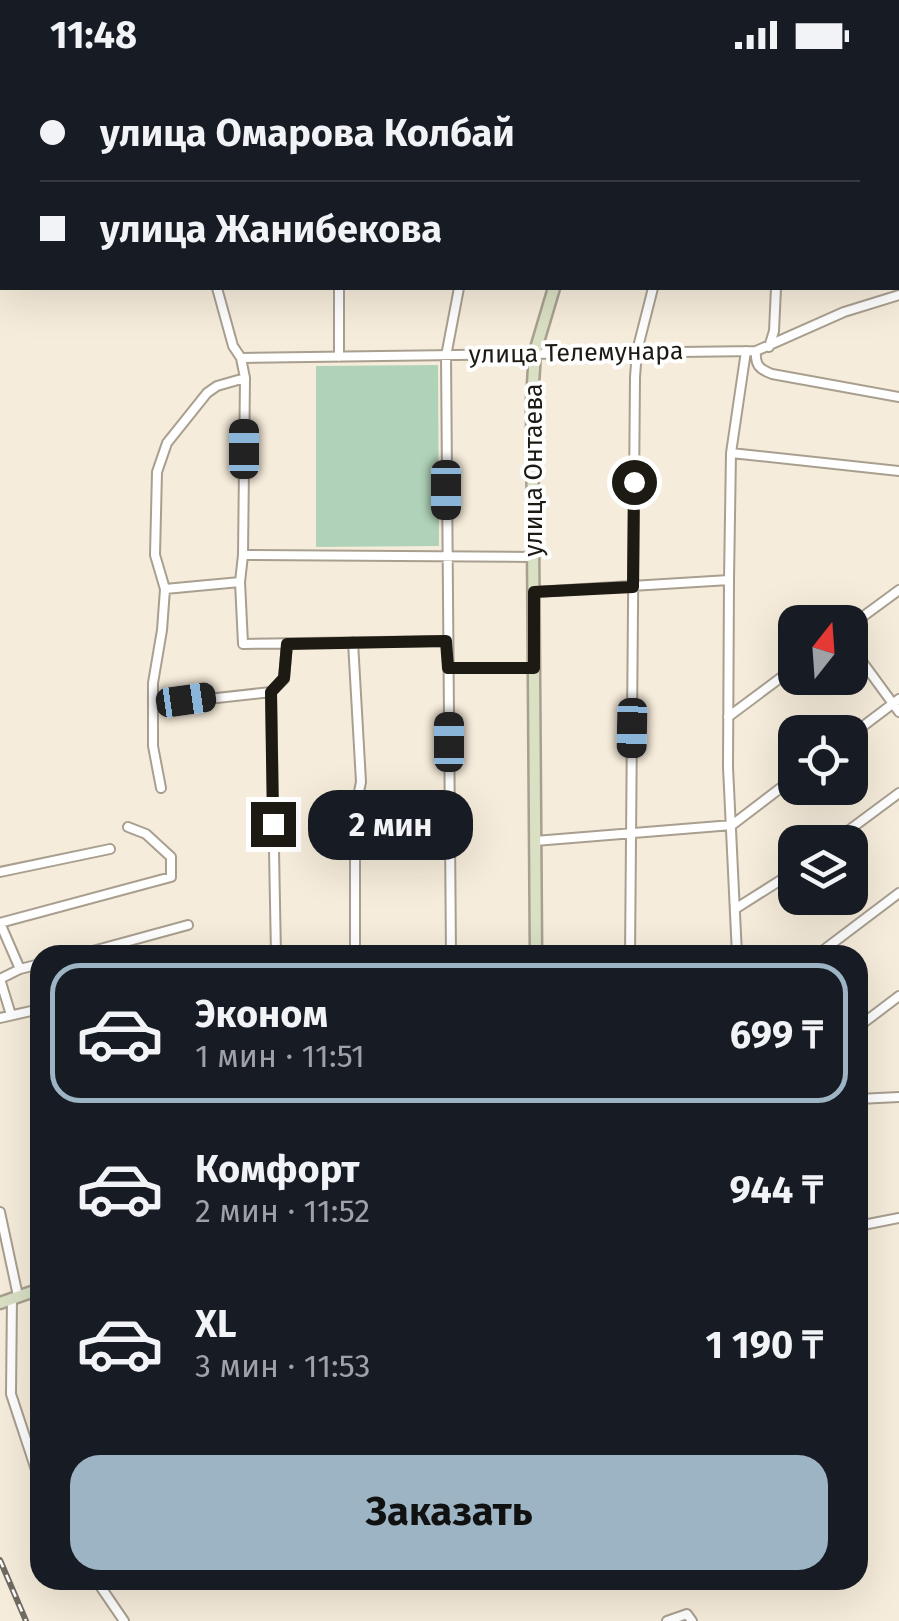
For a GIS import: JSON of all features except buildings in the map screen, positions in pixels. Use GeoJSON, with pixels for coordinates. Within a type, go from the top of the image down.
{"type":"FeatureCollection","features":[{"type":"Feature","properties":{"kind":"main road","name":"улица Онтаева"},"geometry":{"type":"LineString","coordinates":[[536,945],[532,400],[536,352],[553,290]]}},
{"type":"Feature","properties":{"kind":"main road"},"geometry":{"type":"LineString","coordinates":[[0,1303],[30,1293]]}},
{"type":"Feature","properties":{"kind":"street"},"geometry":{"type":"LineString","coordinates":[[218,290],[233,346],[242,358],[245,378],[240,640],[243,644],[446,641]]}},
{"type":"Feature","properties":{"kind":"street"},"geometry":{"type":"LineString","coordinates":[[339,290],[339,357]]}},
{"type":"Feature","properties":{"kind":"street"},"geometry":{"type":"LineString","coordinates":[[451,945],[446,356],[459,290]]}},
{"type":"Feature","properties":{"kind":"street"},"geometry":{"type":"LineString","coordinates":[[630,945],[636,351],[653,290]]}},
{"type":"Feature","properties":{"kind":"street"},"geometry":{"type":"LineString","coordinates":[[769,348],[776,290]]}},
{"type":"Feature","properties":{"kind":"street","name":"улица Телемунара"},"geometry":{"type":"LineString","coordinates":[[242,358],[751,351],[769,348],[844,312],[899,296]]}},
{"type":"Feature","properties":{"kind":"street"},"geometry":{"type":"LineString","coordinates":[[751,351],[761,370],[772,374],[899,397]]}},
{"type":"Feature","properties":{"kind":"street"},"geometry":{"type":"LineString","coordinates":[[736,945],[728,717],[731,453],[751,351]]}},
{"type":"Feature","properties":{"kind":"street"},"geometry":{"type":"LineString","coordinates":[[161,788],[153,746],[153,683],[165,589],[154,537],[154,496],[161,457],[167,443],[207,393],[245,378]]}},
{"type":"Feature","properties":{"kind":"street"},"geometry":{"type":"LineString","coordinates":[[731,453],[899,470]]}},
{"type":"Feature","properties":{"kind":"street"},"geometry":{"type":"LineString","coordinates":[[243,555],[534,557]]}},
{"type":"Feature","properties":{"kind":"street"},"geometry":{"type":"LineString","coordinates":[[534,592],[729,580]]}},
{"type":"Feature","properties":{"kind":"street"},"geometry":{"type":"LineString","coordinates":[[165,589],[240,582]]}},
{"type":"Feature","properties":{"kind":"street"},"geometry":{"type":"LineString","coordinates":[[868,613],[899,590]]}},
{"type":"Feature","properties":{"kind":"street"},"geometry":{"type":"LineString","coordinates":[[353,642],[361,782],[355,811],[355,945]]}},
{"type":"Feature","properties":{"kind":"street"},"geometry":{"type":"LineString","coordinates":[[153,705],[271,692],[284,678],[287,644]]}},
{"type":"Feature","properties":{"kind":"street"},"geometry":{"type":"LineString","coordinates":[[448,668],[534,668]]}},
{"type":"Feature","properties":{"kind":"street"},"geometry":{"type":"LineString","coordinates":[[868,668],[897,704],[868,724]]}},
{"type":"Feature","properties":{"kind":"street"},"geometry":{"type":"LineString","coordinates":[[728,717],[778,680]]}},
{"type":"Feature","properties":{"kind":"street"},"geometry":{"type":"LineString","coordinates":[[271,692],[276,945]]}},
{"type":"Feature","properties":{"kind":"street"},"geometry":{"type":"LineString","coordinates":[[534,841],[732,825],[778,790]]}},
{"type":"Feature","properties":{"kind":"street"},"geometry":{"type":"LineString","coordinates":[[856,825],[899,793]]}},
{"type":"Feature","properties":{"kind":"street"},"geometry":{"type":"LineString","coordinates":[[20,969],[0,923],[172,877],[171,858],[146,834],[128,828]]}},
{"type":"Feature","properties":{"kind":"street"},"geometry":{"type":"LineString","coordinates":[[0,872],[110,849]]}},
{"type":"Feature","properties":{"kind":"street"},"geometry":{"type":"LineString","coordinates":[[735,909],[778,882]]}},
{"type":"Feature","properties":{"kind":"street"},"geometry":{"type":"LineString","coordinates":[[830,945],[899,893]]}},
{"type":"Feature","properties":{"kind":"street"},"geometry":{"type":"LineString","coordinates":[[116,945],[188,926]]}},
{"type":"Feature","properties":{"kind":"street"},"geometry":{"type":"LineString","coordinates":[[11,1014],[0,979],[30,966]]}},
{"type":"Feature","properties":{"kind":"street"},"geometry":{"type":"LineString","coordinates":[[868,1019],[899,996]]}},
{"type":"Feature","properties":{"kind":"street"},"geometry":{"type":"LineString","coordinates":[[0,1018],[30,1011]]}},
{"type":"Feature","properties":{"kind":"street"},"geometry":{"type":"LineString","coordinates":[[868,1099],[899,1097]]}},
{"type":"Feature","properties":{"kind":"street"},"geometry":{"type":"LineString","coordinates":[[0,1212],[15,1297],[11,1394],[30,1452]]}},
{"type":"Feature","properties":{"kind":"street"},"geometry":{"type":"LineString","coordinates":[[868,1224],[899,1218]]}},
{"type":"Feature","properties":{"kind":"street"},"geometry":{"type":"LineString","coordinates":[[103,1590],[124,1621]]}},
{"type":"Feature","properties":{"kind":"street"},"geometry":{"type":"LineString","coordinates":[[666,1621],[687,1614],[692,1621]]}},
{"type":"Feature","properties":{"kind":"green space"},"geometry":{"type":"Polygon","coordinates":[[[438,365],[439,546],[316,547],[316,366],[438,365]]]}},
{"type":"Feature","properties":{"kind":"railway"},"geometry":{"type":"LineString","coordinates":[[0,1560],[26,1621]]}},
{"type":"Feature","properties":{"kind":"route"},"geometry":{"type":"LineString","coordinates":[[273,824],[271,692],[284,678],[287,644],[446,641],[448,668],[534,668],[534,592],[633,587],[634,482]]}}]}
